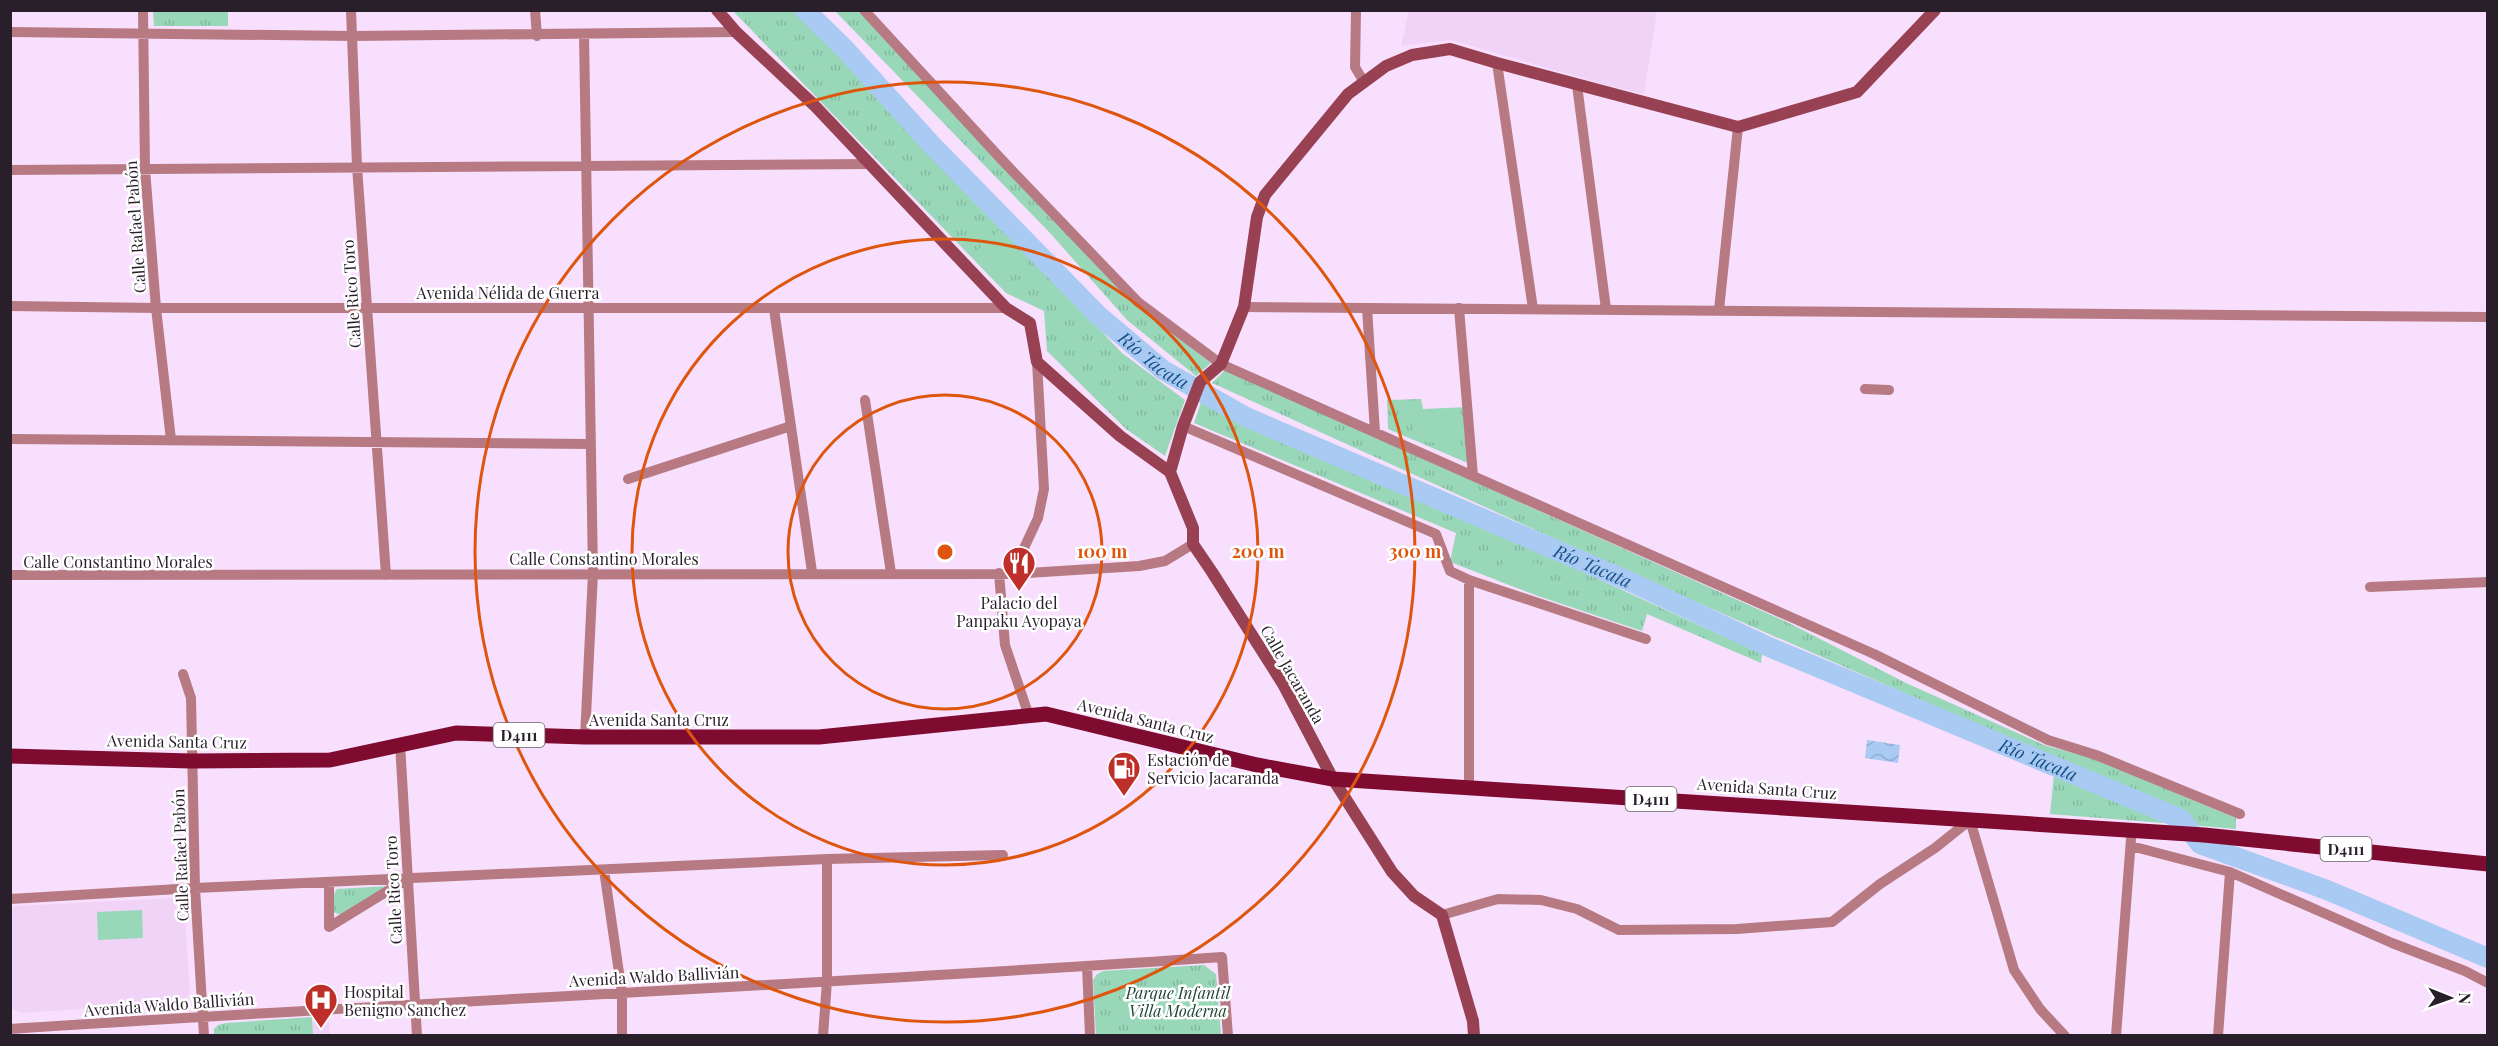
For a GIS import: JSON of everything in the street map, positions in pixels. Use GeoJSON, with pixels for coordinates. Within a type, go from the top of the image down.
{"type":"FeatureCollection","features":[{"type":"Feature","properties":{"kind":"main road","name":"Avenida Santa Cruz"},"geometry":{"type":"LineString","coordinates":[[10,756],[191,761],[330,760],[400,743],[456,733],[585,737],[819,737],[1046,714],[1257,765],[1333,779],[2204,835],[2487,864]]}},
{"type":"Feature","properties":{"kind":"street","name":"Calle Rafael Pabón"},"geometry":{"type":"LineString","coordinates":[[143,10],[146,169],[156,308],[171,440]]}},
{"type":"Feature","properties":{"kind":"street","name":"Calle Rico Toro"},"geometry":{"type":"LineString","coordinates":[[351,10],[357,166],[386,575]]}},
{"type":"Feature","properties":{"kind":"street"},"geometry":{"type":"LineString","coordinates":[[535,10],[537,36]]}},
{"type":"Feature","properties":{"kind":"street"},"geometry":{"type":"LineString","coordinates":[[717,10],[736,32],[814,105],[1006,308],[1030,323],[1037,362],[1044,489],[1038,518],[1012,574]]}},
{"type":"Feature","properties":{"kind":"street"},"geometry":{"type":"LineString","coordinates":[[864,10],[1002,160],[1138,302],[1221,364],[1874,654],[2048,740],[2096,755],[2240,814]]}},
{"type":"Feature","properties":{"kind":"street"},"geometry":{"type":"LineString","coordinates":[[1356,10],[1355,66],[1364,82]]}},
{"type":"Feature","properties":{"kind":"street"},"geometry":{"type":"LineString","coordinates":[[1037,362],[1120,436],[1170,472],[1183,426],[1200,382],[1221,364],[1244,307],[1257,217],[1266,195],[1348,93],[1386,66],[1412,55],[1450,48],[1577,85],[1738,127],[1857,92],[1935,10]]}},
{"type":"Feature","properties":{"kind":"street"},"geometry":{"type":"LineString","coordinates":[[10,32],[352,36],[537,36],[736,32]]}},
{"type":"Feature","properties":{"kind":"street"},"geometry":{"type":"LineString","coordinates":[[584,34],[593,573],[585,737]]}},
{"type":"Feature","properties":{"kind":"street"},"geometry":{"type":"LineString","coordinates":[[1497,63],[1533,309]]}},
{"type":"Feature","properties":{"kind":"street"},"geometry":{"type":"LineString","coordinates":[[1577,85],[1606,309]]}},
{"type":"Feature","properties":{"kind":"street"},"geometry":{"type":"LineString","coordinates":[[1719,310],[1738,127]]}},
{"type":"Feature","properties":{"kind":"street"},"geometry":{"type":"LineString","coordinates":[[10,170],[870,164]]}},
{"type":"Feature","properties":{"kind":"street","name":"Avenida Nélida de Guerra"},"geometry":{"type":"LineString","coordinates":[[10,306],[1006,308]]}},
{"type":"Feature","properties":{"kind":"street"},"geometry":{"type":"LineString","coordinates":[[1244,307],[2487,317]]}},
{"type":"Feature","properties":{"kind":"street"},"geometry":{"type":"LineString","coordinates":[[1367,308],[1375,432]]}},
{"type":"Feature","properties":{"kind":"street"},"geometry":{"type":"LineString","coordinates":[[1459,308],[1473,476]]}},
{"type":"Feature","properties":{"kind":"street"},"geometry":{"type":"LineString","coordinates":[[774,309],[812,572]]}},
{"type":"Feature","properties":{"kind":"street"},"geometry":{"type":"LineString","coordinates":[[1865,388],[1889,390]]}},
{"type":"Feature","properties":{"kind":"street"},"geometry":{"type":"LineString","coordinates":[[865,400],[891,573]]}},
{"type":"Feature","properties":{"kind":"street"},"geometry":{"type":"LineString","coordinates":[[628,479],[791,426]]}},
{"type":"Feature","properties":{"kind":"street"},"geometry":{"type":"LineString","coordinates":[[1183,426],[1436,534],[1450,571],[1469,580],[1646,639]]}},
{"type":"Feature","properties":{"kind":"street"},"geometry":{"type":"LineString","coordinates":[[10,439],[590,444]]}},
{"type":"Feature","properties":{"kind":"street","name":"Calle Jacaranda"},"geometry":{"type":"LineString","coordinates":[[1170,472],[1193,528],[1193,544],[1283,684],[1333,779],[1392,872],[1414,896],[1442,915]]}},
{"type":"Feature","properties":{"kind":"street","name":"Calle Constantino Morales"},"geometry":{"type":"LineString","coordinates":[[10,575],[812,572],[1012,574],[1138,566],[1165,561],[1193,544]]}},
{"type":"Feature","properties":{"kind":"street"},"geometry":{"type":"LineString","coordinates":[[999,573],[1005,645],[1029,716]]}},
{"type":"Feature","properties":{"kind":"street"},"geometry":{"type":"LineString","coordinates":[[1469,580],[1469,788]]}},
{"type":"Feature","properties":{"kind":"street"},"geometry":{"type":"LineString","coordinates":[[2370,587],[2487,582]]}},
{"type":"Feature","properties":{"kind":"street","name":"Calle Rafael Pabón"},"geometry":{"type":"LineString","coordinates":[[183,674],[191,698],[195,888],[204,1035]]}},
{"type":"Feature","properties":{"kind":"street","name":"Calle Rico Toro"},"geometry":{"type":"LineString","coordinates":[[400,743],[417,1035]]}},
{"type":"Feature","properties":{"kind":"street"},"geometry":{"type":"LineString","coordinates":[[1474,1035],[1473,1021],[1442,915],[1498,899],[1541,900],[1577,909],[1619,930],[1737,929],[1832,922],[1880,884],[1935,848],[1970,820],[2014,970],[2040,1009],[2065,1035]]}},
{"type":"Feature","properties":{"kind":"street"},"geometry":{"type":"LineString","coordinates":[[2116,1035],[2132,830]]}},
{"type":"Feature","properties":{"kind":"street"},"geometry":{"type":"LineString","coordinates":[[2131,846],[2230,872],[2392,943],[2465,971],[2487,983]]}},
{"type":"Feature","properties":{"kind":"street"},"geometry":{"type":"LineString","coordinates":[[10,899],[195,888],[827,859],[1003,855]]}},
{"type":"Feature","properties":{"kind":"street"},"geometry":{"type":"LineString","coordinates":[[823,1035],[827,981],[827,859]]}},
{"type":"Feature","properties":{"kind":"street"},"geometry":{"type":"LineString","coordinates":[[604,870],[622,993],[622,1035]]}},
{"type":"Feature","properties":{"kind":"street"},"geometry":{"type":"LineString","coordinates":[[2218,1035],[2230,872]]}},
{"type":"Feature","properties":{"kind":"street"},"geometry":{"type":"LineString","coordinates":[[329,882],[329,927],[407,879]]}},
{"type":"Feature","properties":{"kind":"street","name":"Avenida Waldo Ballivián"},"geometry":{"type":"LineString","coordinates":[[10,1029],[415,1003],[1222,957],[1228,1035]]}},
{"type":"Feature","properties":{"kind":"street"},"geometry":{"type":"LineString","coordinates":[[1087,966],[1090,1035]]}},
{"type":"Feature","properties":{"kind":"shaded area"},"geometry":{"type":"Polygon","coordinates":[[[1409,11],[1657,11],[1644,94],[1451,40],[1401,46],[1409,11]]]}},
{"type":"Feature","properties":{"kind":"shaded area"},"geometry":{"type":"Polygon","coordinates":[[[173,898],[184,906],[190,992],[183,1002],[22,1013],[13,1009],[11,1004],[11,910],[15,906],[173,898]]]}},
{"type":"Feature","properties":{"kind":"shaded area","name":"Hospital Benigno Sanchez"},"geometry":{"type":"Polygon","coordinates":[[[312,1022],[329,1022],[330,1035],[313,1035],[312,1022]]]}},
{"type":"Feature","properties":{"kind":"green space"},"geometry":{"type":"Polygon","coordinates":[[[153,11],[228,11],[228,26],[154,26],[153,11]]]}},
{"type":"Feature","properties":{"kind":"green space"},"geometry":{"type":"Polygon","coordinates":[[[733,11],[799,11],[1122,353],[1185,400],[1165,456],[1126,429],[1047,351],[1044,311],[1006,293],[733,11]]]}},
{"type":"Feature","properties":{"kind":"green space"},"geometry":{"type":"Polygon","coordinates":[[[835,11],[859,11],[1131,302],[1211,363],[1196,376],[1127,320],[1050,233],[835,11]]]}},
{"type":"Feature","properties":{"kind":"green space"},"geometry":{"type":"Polygon","coordinates":[[[999,230],[1025,260],[1003,280],[977,251],[999,230]]]}},
{"type":"Feature","properties":{"kind":"green space"},"geometry":{"type":"Polygon","coordinates":[[[1225,370],[1789,623],[1906,683],[2044,745],[2094,759],[2236,818],[2236,829],[2190,825],[2188,817],[1639,577],[1212,383],[1225,370]]]}},
{"type":"Feature","properties":{"kind":"green space"},"geometry":{"type":"Polygon","coordinates":[[[1202,399],[1296,447],[1465,518],[1762,654],[1761,663],[1647,614],[1642,631],[1541,597],[1450,562],[1456,533],[1194,423],[1202,399]]]}},
{"type":"Feature","properties":{"kind":"green space"},"geometry":{"type":"Polygon","coordinates":[[[1421,399],[1423,409],[1468,407],[1470,464],[1388,429],[1387,400],[1421,399]]]}},
{"type":"Feature","properties":{"kind":"green space"},"geometry":{"type":"Polygon","coordinates":[[[1417,408],[1463,417],[1457,447],[1411,439],[1417,408]]]}},
{"type":"Feature","properties":{"kind":"green space"},"geometry":{"type":"Polygon","coordinates":[[[1506,552],[1552,569],[1541,597],[1496,580],[1506,552]]]}},
{"type":"Feature","properties":{"kind":"green space"},"geometry":{"type":"Polygon","coordinates":[[[2054,774],[2176,824],[2050,814],[2054,774]]]}},
{"type":"Feature","properties":{"kind":"green space"},"geometry":{"type":"Polygon","coordinates":[[[389,886],[341,915],[333,912],[334,894],[337,889],[389,886]]]}},
{"type":"Feature","properties":{"kind":"green space"},"geometry":{"type":"Polygon","coordinates":[[[142,910],[143,938],[98,940],[97,912],[142,910]]]}},
{"type":"Feature","properties":{"kind":"green space","name":"Parque Infantil Villa Moderna"},"geometry":{"type":"Polygon","coordinates":[[[1204,965],[1216,974],[1221,1035],[1096,1035],[1093,980],[1097,974],[1103,971],[1204,965]]]}},
{"type":"Feature","properties":{"kind":"green space"},"geometry":{"type":"Polygon","coordinates":[[[312,1017],[313,1035],[214,1035],[214,1029],[218,1025],[226,1023],[312,1017]]]}},
{"type":"Feature","properties":{"kind":"water"},"geometry":{"type":"Polygon","coordinates":[[[1867,740],[1900,745],[1898,763],[1865,758],[1867,740]]]}},
{"type":"Feature","properties":{"kind":"waterway","name":"Río Tacata"},"geometry":{"type":"LineString","coordinates":[[805,10],[844,48],[931,144],[1099,316],[1163,370],[1246,417],[1633,583],[1769,647],[2181,819],[2200,844],[2327,890],[2488,958]]}},
{"type":"Feature","properties":{"kind":"place","name":"Palacio del Panpaku Ayopaya"},"geometry":{"type":"Point","coordinates":[1019,592]}},
{"type":"Feature","properties":{"kind":"place","name":"Estación de Servicio Jacaranda"},"geometry":{"type":"Point","coordinates":[1124,797]}},
{"type":"Feature","properties":{"kind":"place","name":"Hospital Benigno Sanchez"},"geometry":{"type":"Point","coordinates":[321,1029]}}]}
